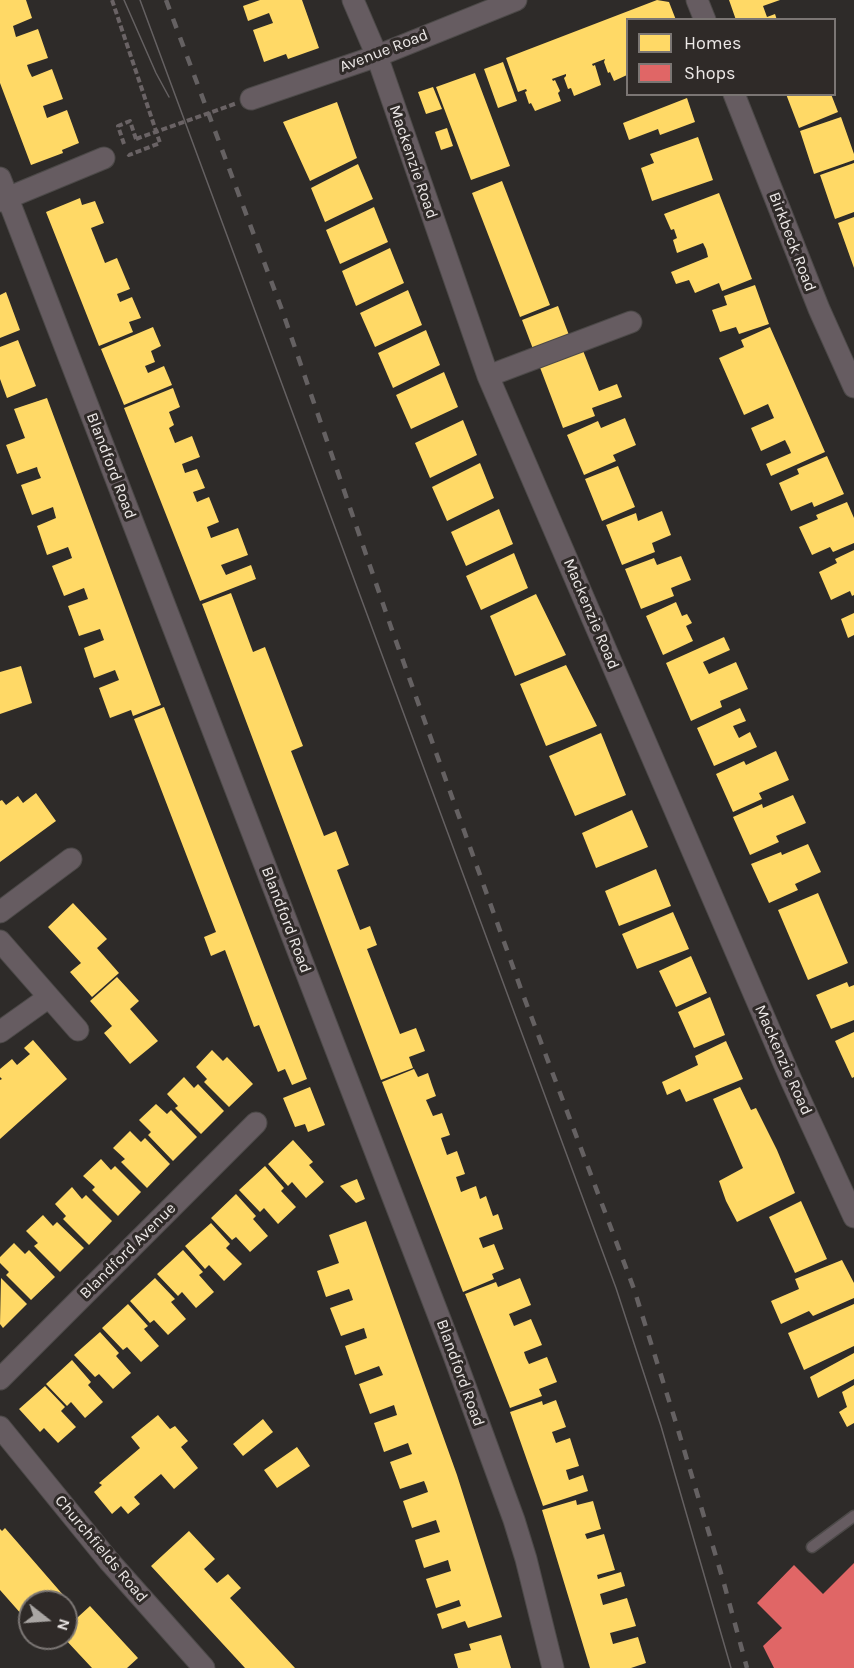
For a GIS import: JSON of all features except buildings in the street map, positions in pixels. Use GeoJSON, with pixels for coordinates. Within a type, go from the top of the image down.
{"type":"FeatureCollection","features":[{"type":"Feature","properties":{"kind":"street","name":"Mackenzie Road"},"geometry":{"type":"LineString","coordinates":[[353,0],[376,56],[488,376],[787,1071],[854,1218]]}},
{"type":"Feature","properties":{"kind":"street","name":"Avenue Road"},"geometry":{"type":"LineString","coordinates":[[244,101],[376,56],[516,0]]}},
{"type":"Feature","properties":{"kind":"street"},"geometry":{"type":"LineString","coordinates":[[697,0],[704,18]]}},
{"type":"Feature","properties":{"kind":"street","name":"Birkbeck Road"},"geometry":{"type":"LineString","coordinates":[[736,96],[819,309],[854,387]]}},
{"type":"Feature","properties":{"kind":"street"},"geometry":{"type":"LineString","coordinates":[[4,200],[104,158]]}},
{"type":"Feature","properties":{"kind":"street","name":"Blandford Road"},"geometry":{"type":"LineString","coordinates":[[0,177],[4,200],[461,1375],[526,1558],[553,1668]]}},
{"type":"Feature","properties":{"kind":"street"},"geometry":{"type":"LineString","coordinates":[[488,376],[630,322]]}},
{"type":"Feature","properties":{"kind":"street"},"geometry":{"type":"LineString","coordinates":[[0,912],[71,859]]}},
{"type":"Feature","properties":{"kind":"street"},"geometry":{"type":"LineString","coordinates":[[0,941],[78,1030]]}},
{"type":"Feature","properties":{"kind":"street"},"geometry":{"type":"LineString","coordinates":[[0,1032],[49,997]]}},
{"type":"Feature","properties":{"kind":"street","name":"Blandford Avenue"},"geometry":{"type":"LineString","coordinates":[[0,1379],[256,1123]]}},
{"type":"Feature","properties":{"kind":"street","name":"Churchfields Road"},"geometry":{"type":"LineString","coordinates":[[0,1427],[109,1561],[204,1668]]}},
{"type":"Feature","properties":{"kind":"lane"},"geometry":{"type":"LineString","coordinates":[[812,1547],[854,1516]]}},
{"type":"Feature","properties":{"kind":"path"},"geometry":{"type":"LineString","coordinates":[[111,0],[160,143],[129,155],[118,126],[130,121],[136,139],[244,101]]}},
{"type":"Feature","properties":{"kind":"path"},"geometry":{"type":"LineString","coordinates":[[104,158],[125,146]]}},
{"type":"Feature","properties":{"kind":"tram line"},"geometry":{"type":"LineString","coordinates":[[124,0],[169,97]]}},
{"type":"Feature","properties":{"kind":"tram line"},"geometry":{"type":"LineString","coordinates":[[140,0],[616,1288],[661,1426],[731,1668]]}},
{"type":"Feature","properties":{"kind":"railway"},"geometry":{"type":"LineString","coordinates":[[166,0],[282,310],[392,630],[522,992],[634,1289],[723,1580],[747,1668]]}}]}
